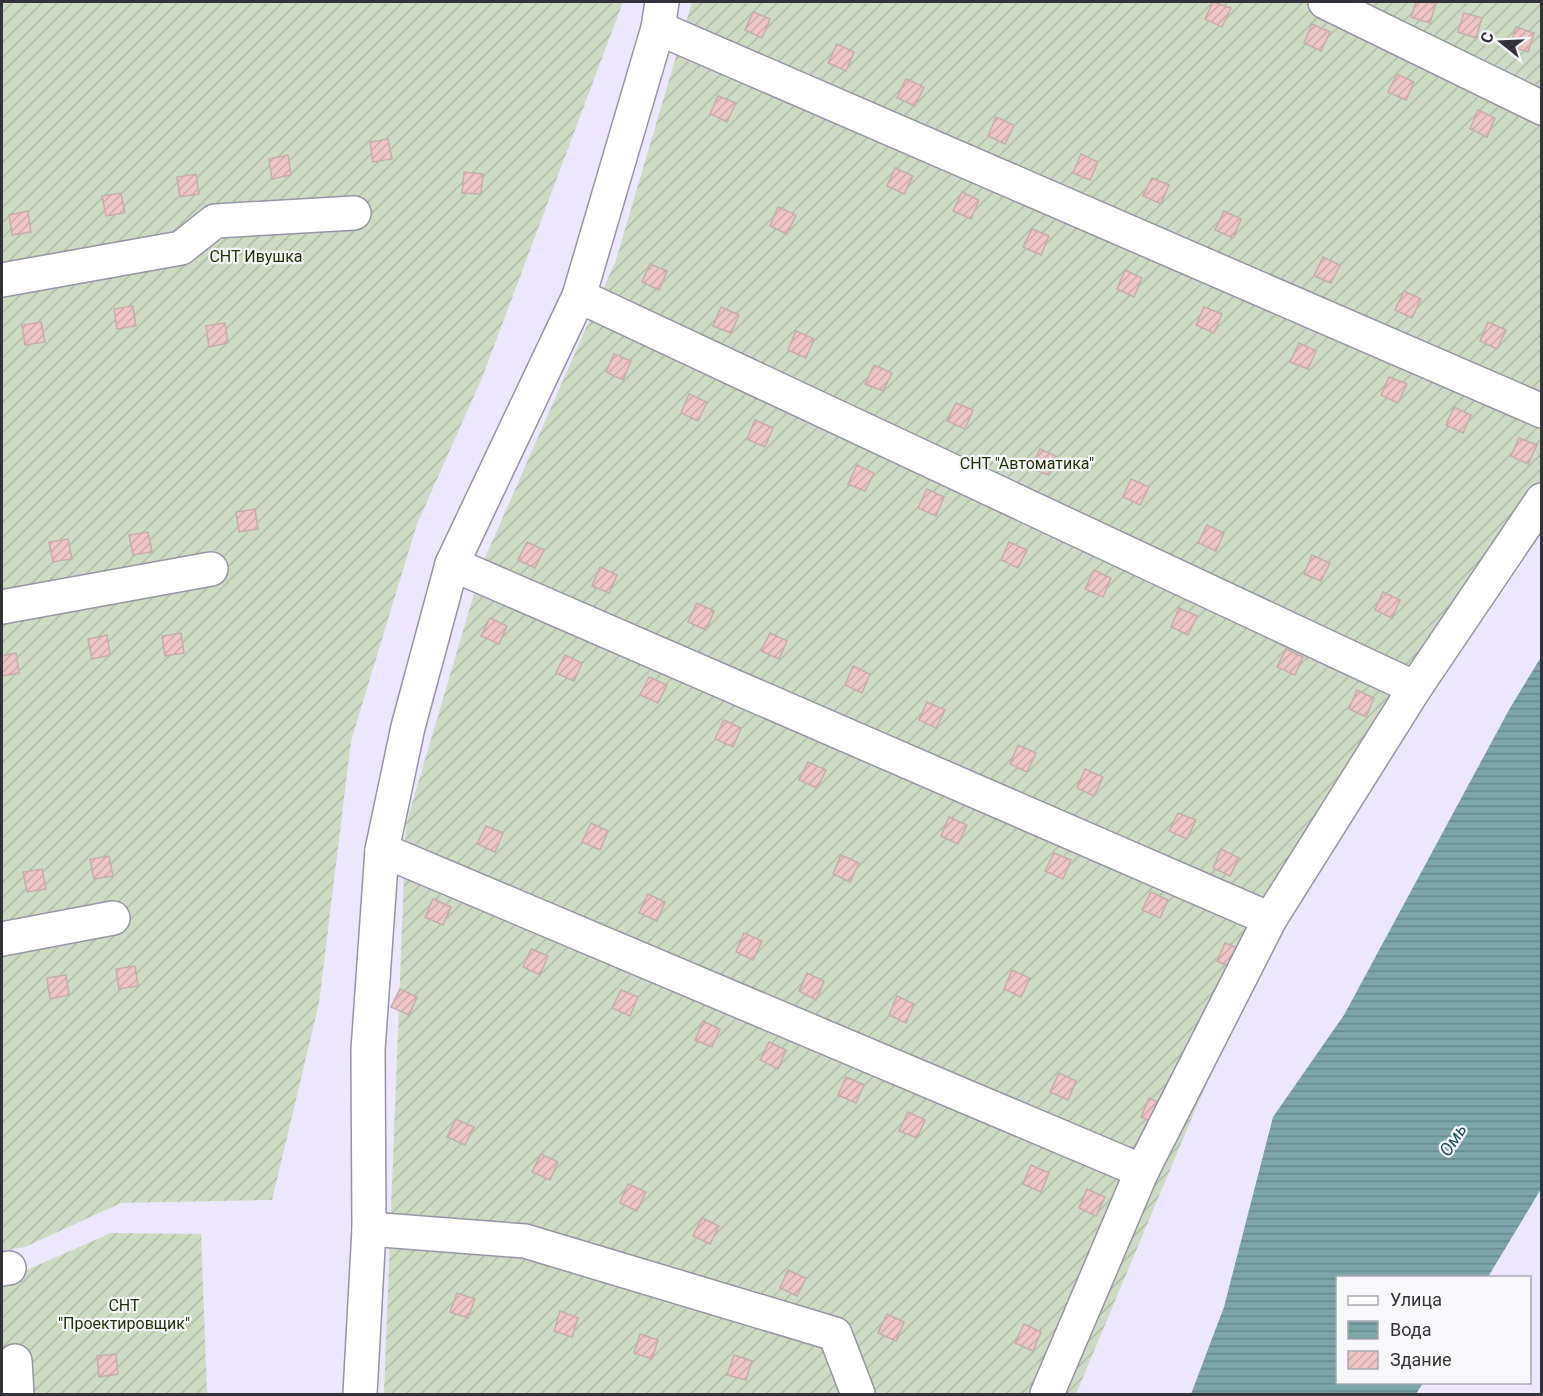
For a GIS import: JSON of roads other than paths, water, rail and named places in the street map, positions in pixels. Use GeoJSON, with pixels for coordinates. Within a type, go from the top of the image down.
{"type":"FeatureCollection","features":[{"type":"Feature","properties":{"kind":"street"},"geometry":{"type":"LineString","coordinates":[[1325,2],[1542,108]]}},
{"type":"Feature","properties":{"kind":"street"},"geometry":{"type":"LineString","coordinates":[[360,1395],[369,1229],[368,1050],[382,850],[408,727],[452,564],[579,296],[660,15],[1542,411]]}},
{"type":"Feature","properties":{"kind":"street"},"geometry":{"type":"LineString","coordinates":[[2,280],[181,248],[215,221],[354,213]]}},
{"type":"Feature","properties":{"kind":"street"},"geometry":{"type":"LineString","coordinates":[[579,296],[1415,688]]}},
{"type":"Feature","properties":{"kind":"street"},"geometry":{"type":"LineString","coordinates":[[1047,1395],[1142,1171],[1270,919],[1415,688],[1542,500]]}},
{"type":"Feature","properties":{"kind":"street"},"geometry":{"type":"LineString","coordinates":[[452,564],[1270,919]]}},
{"type":"Feature","properties":{"kind":"street"},"geometry":{"type":"LineString","coordinates":[[2,607],[211,569]]}},
{"type":"Feature","properties":{"kind":"street"},"geometry":{"type":"LineString","coordinates":[[382,850],[1142,1171]]}},
{"type":"Feature","properties":{"kind":"street"},"geometry":{"type":"LineString","coordinates":[[2,939],[113,918]]}},
{"type":"Feature","properties":{"kind":"street"},"geometry":{"type":"LineString","coordinates":[[369,1229],[525,1241],[835,1334],[858,1395]]}},
{"type":"Feature","properties":{"kind":"street"},"geometry":{"type":"LineString","coordinates":[[15,1361],[17,1395]]}},
{"type":"Feature","properties":{"kind":"water","name":"Омь"},"geometry":{"type":"Polygon","coordinates":[[[1541,657],[1541,1189],[1489,1276],[1336,1276],[1336,1384],[1422,1384],[1416,1394],[1191,1394],[1224,1307],[1273,1117],[1344,1015],[1510,708],[1541,657]]]}},
{"type":"Feature","properties":{"kind":"park label","name":"СНТ Ивушка"},"geometry":{"type":"Point","coordinates":[256,256]}},
{"type":"Feature","properties":{"kind":"park label","name":"СНТ \"Автоматика\""},"geometry":{"type":"Point","coordinates":[1027,463]}},
{"type":"Feature","properties":{"kind":"park label","name":"СНТ \"Проектировщик\""},"geometry":{"type":"Point","coordinates":[124,1314]}}]}
